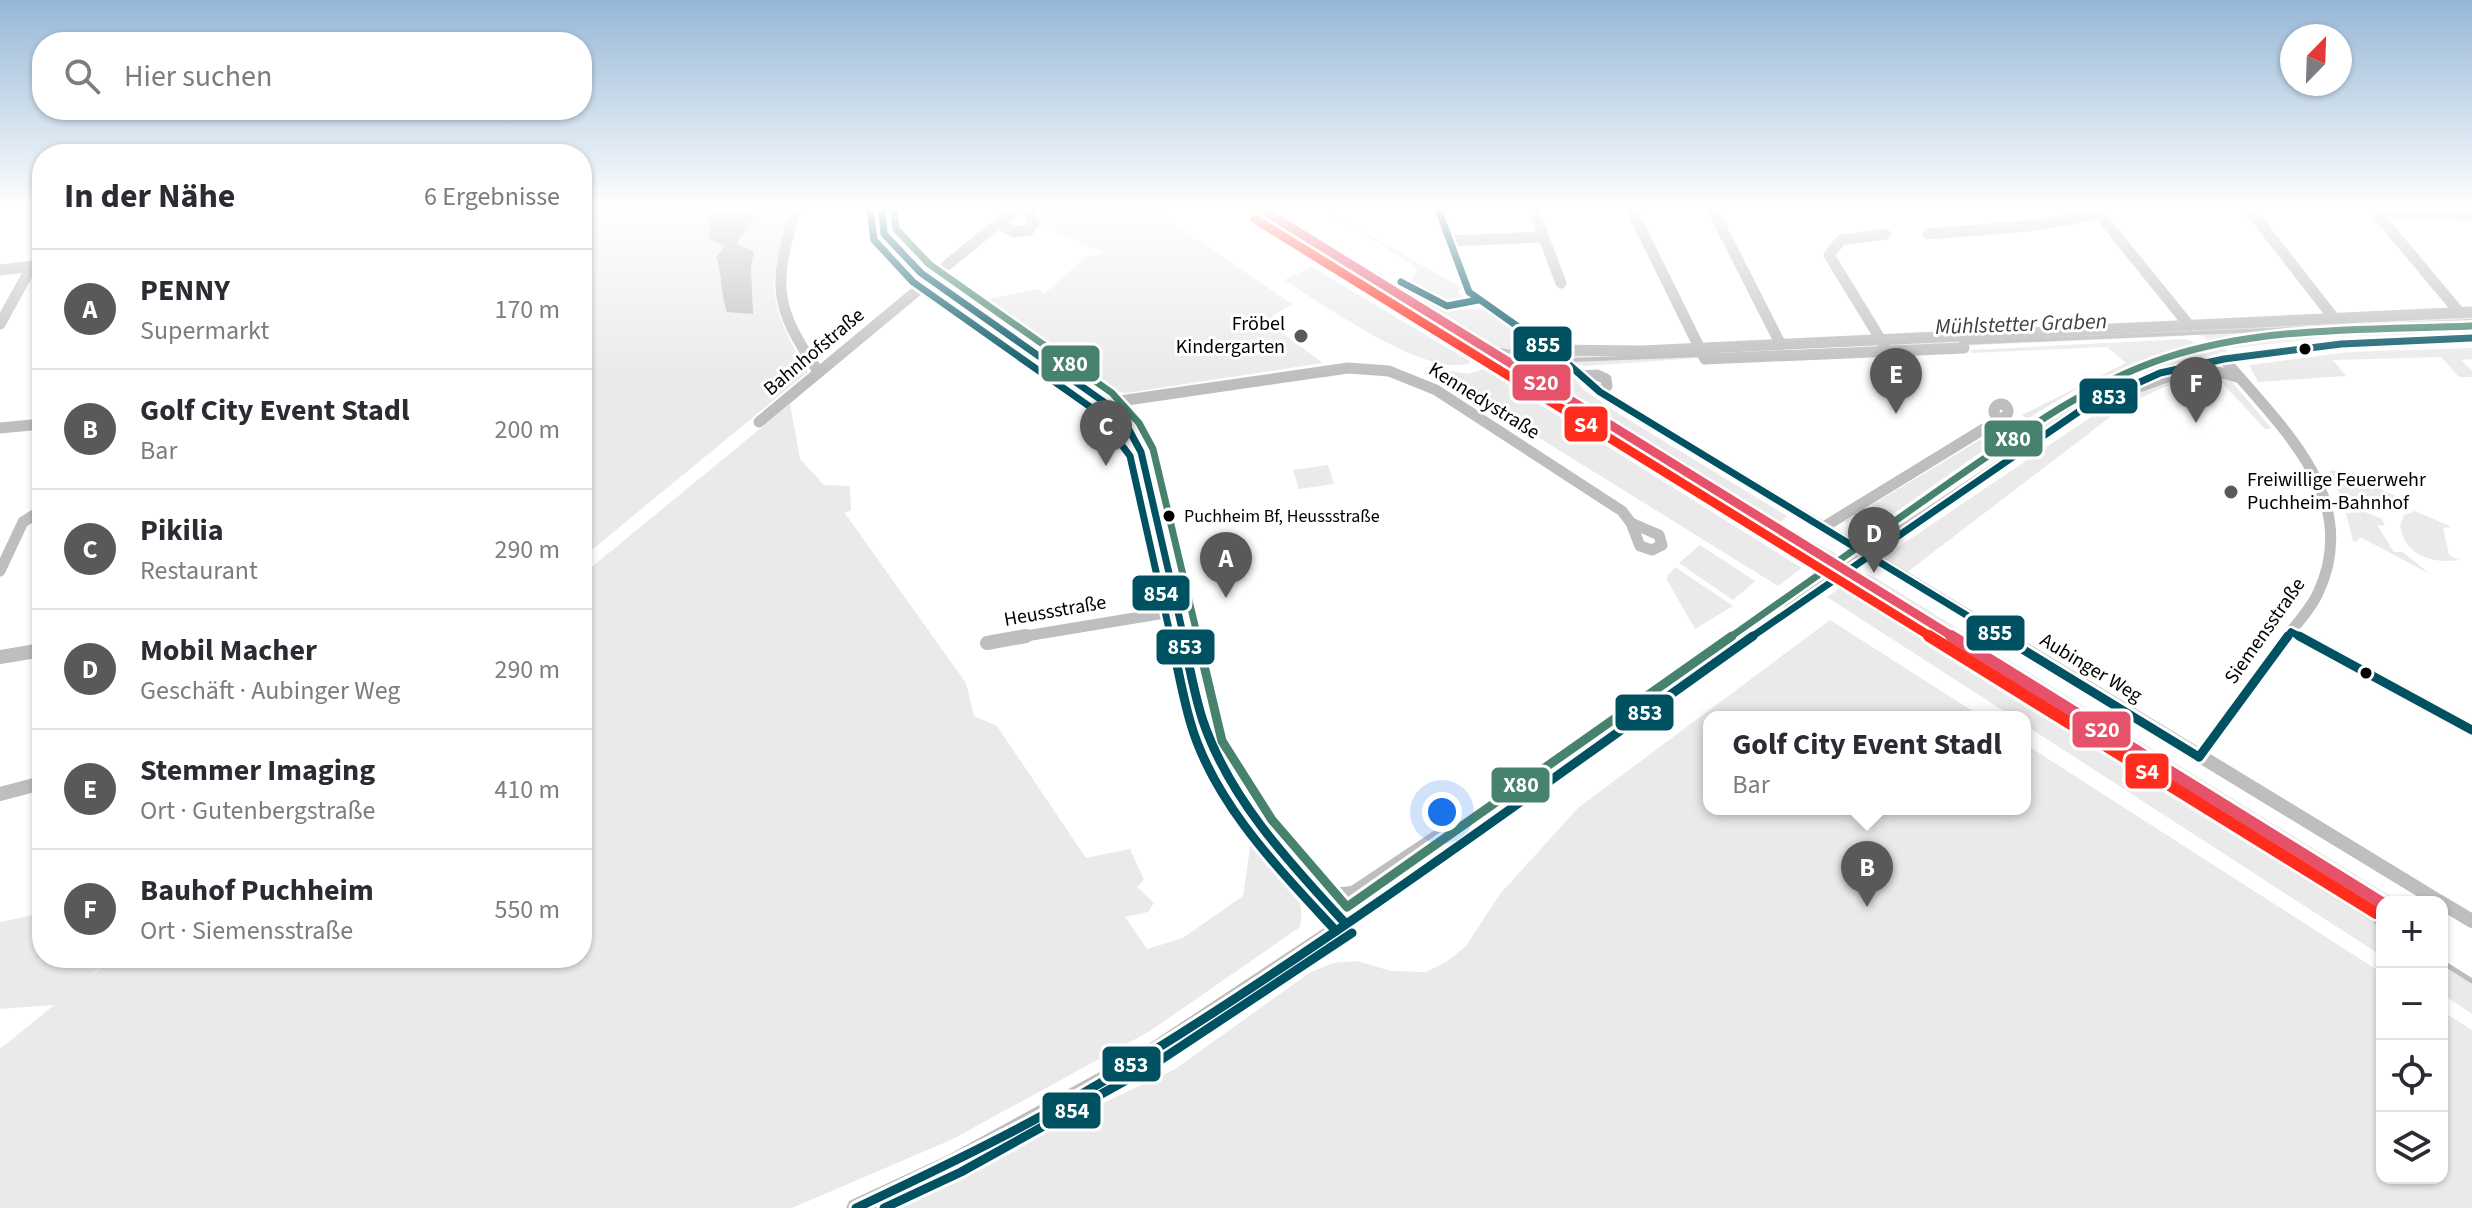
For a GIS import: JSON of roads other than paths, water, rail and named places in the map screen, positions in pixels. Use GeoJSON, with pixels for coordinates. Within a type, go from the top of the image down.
{"type":"FeatureCollection","features":[{"type":"Feature","properties":{"kind":"street"},"geometry":{"type":"LineString","coordinates":[[778,265],[779,294],[785,320],[818,371]]}},
{"type":"Feature","properties":{"kind":"street"},"geometry":{"type":"LineString","coordinates":[[915,265],[930,280],[1109,406],[1129,430],[1141,452],[1202,719],[1214,755],[1239,794],[1345,923]]}},
{"type":"Feature","properties":{"kind":"street","name":"Aubinger Weg"},"geometry":{"type":"LineString","coordinates":[[1459,265],[1469,292],[1558,356],[1600,392],[2429,896]]}},
{"type":"Feature","properties":{"kind":"street"},"geometry":{"type":"LineString","coordinates":[[1554,265],[1561,283]]}},
{"type":"Feature","properties":{"kind":"street"},"geometry":{"type":"LineString","coordinates":[[1659,265],[1701,352]]}},
{"type":"Feature","properties":{"kind":"street"},"geometry":{"type":"LineString","coordinates":[[1741,265],[1781,345]]}},
{"type":"Feature","properties":{"kind":"street"},"geometry":{"type":"LineString","coordinates":[[1835,265],[1884,346]]}},
{"type":"Feature","properties":{"kind":"street"},"geometry":{"type":"LineString","coordinates":[[2140,265],[2188,324]]}},
{"type":"Feature","properties":{"kind":"street"},"geometry":{"type":"LineString","coordinates":[[2293,265],[2333,317]]}},
{"type":"Feature","properties":{"kind":"street"},"geometry":{"type":"LineString","coordinates":[[2420,265],[2460,313]]}},
{"type":"Feature","properties":{"kind":"street"},"geometry":{"type":"LineString","coordinates":[[0,270],[32,266]]}},
{"type":"Feature","properties":{"kind":"street"},"geometry":{"type":"LineString","coordinates":[[0,324],[32,273]]}},
{"type":"Feature","properties":{"kind":"street","name":"Bahnhofstraße"},"geometry":{"type":"LineString","coordinates":[[759,422],[930,280]]}},
{"type":"Feature","properties":{"kind":"street"},"geometry":{"type":"LineString","coordinates":[[1558,356],[1884,346],[2188,324],[2472,312]]}},
{"type":"Feature","properties":{"kind":"street"},"geometry":{"type":"LineString","coordinates":[[856,1208],[955,1162],[1144,1057],[1345,923],[1892,538],[2087,406],[2160,373],[2224,359],[2341,344],[2472,338]]}},
{"type":"Feature","properties":{"kind":"street"},"geometry":{"type":"LineString","coordinates":[[1701,352],[1781,345],[1964,348]]}},
{"type":"Feature","properties":{"kind":"street","name":"Siemensstraße"},"geometry":{"type":"LineString","coordinates":[[2199,757],[2318,595],[2330,565],[2332,539],[2328,506],[2312,465],[2224,359]]}},
{"type":"Feature","properties":{"kind":"street","name":"Kennedystraße"},"geometry":{"type":"LineString","coordinates":[[1109,406],[1120,401],[1348,368],[1389,371],[1436,390],[1622,511],[1631,523]]}},
{"type":"Feature","properties":{"kind":"street"},"geometry":{"type":"LineString","coordinates":[[2087,406],[2145,385],[2214,369],[2234,375],[2245,383]]}},
{"type":"Feature","properties":{"kind":"street"},"geometry":{"type":"LineString","coordinates":[[1822,528],[2000,419]]}},
{"type":"Feature","properties":{"kind":"street"},"geometry":{"type":"LineString","coordinates":[[0,428],[32,425]]}},
{"type":"Feature","properties":{"kind":"street"},"geometry":{"type":"LineString","coordinates":[[0,571],[23,522],[32,516]]}},
{"type":"Feature","properties":{"kind":"street","name":"Heussstraße"},"geometry":{"type":"LineString","coordinates":[[987,643],[1177,611]]}},
{"type":"Feature","properties":{"kind":"street"},"geometry":{"type":"LineString","coordinates":[[2291,632],[2472,730]]}},
{"type":"Feature","properties":{"kind":"street"},"geometry":{"type":"LineString","coordinates":[[0,657],[32,652]]}},
{"type":"Feature","properties":{"kind":"street"},"geometry":{"type":"LineString","coordinates":[[0,794],[32,786]]}},
{"type":"Feature","properties":{"kind":"street"},"geometry":{"type":"LineString","coordinates":[[1319,895],[1354,893],[1441,835],[1492,818]]}},
{"type":"Feature","properties":{"kind":"street","name":"Aubinger Weg"},"geometry":{"type":"LineString","coordinates":[[2448,907],[2472,921]]}},
{"type":"Feature","properties":{"kind":"waterway","name":"Mühlstetter Graben"},"geometry":{"type":"LineString","coordinates":[[1961,343],[2472,321]]}},
{"type":"Feature","properties":{"kind":"waterway","name":"Mühlstetter Graben"},"geometry":{"type":"LineString","coordinates":[[1499,350],[1550,357]]}},
{"type":"Feature","properties":{"kind":"waterway","name":"Mühlstetter Graben"},"geometry":{"type":"LineString","coordinates":[[1571,360],[1701,355]]}},
{"type":"Feature","properties":{"kind":"waterway"},"geometry":{"type":"LineString","coordinates":[[1858,596],[1926,638]]}},
{"type":"Feature","properties":{"kind":"waterway"},"geometry":{"type":"LineString","coordinates":[[1922,636],[2376,921]]}},
{"type":"Feature","properties":{"kind":"waterway"},"geometry":{"type":"LineString","coordinates":[[2448,966],[2472,981]]}},
{"type":"Feature","properties":{"kind":"place","name":"Fröbel Kindergarten"},"geometry":{"type":"Point","coordinates":[1301,336]}},
{"type":"Feature","properties":{"kind":"place","name":"Stemmer Imaging"},"geometry":{"type":"Point","coordinates":[1896,414]}},
{"type":"Feature","properties":{"kind":"place","name":"Bauhof Puchheim"},"geometry":{"type":"Point","coordinates":[2196,423]}},
{"type":"Feature","properties":{"kind":"place","name":"Pikilia"},"geometry":{"type":"Point","coordinates":[1106,466]}},
{"type":"Feature","properties":{"kind":"place","name":"Freiwillige Feuerwehr Puchheim-Bahnhof"},"geometry":{"type":"Point","coordinates":[2231,492]}},
{"type":"Feature","properties":{"kind":"place","name":"Puchheim Bf, Heussstraße"},"geometry":{"type":"Point","coordinates":[1169,516]}},
{"type":"Feature","properties":{"kind":"place","name":"Mobil Macher"},"geometry":{"type":"Point","coordinates":[1874,573]}},
{"type":"Feature","properties":{"kind":"place","name":"PENNY"},"geometry":{"type":"Point","coordinates":[1226,598]}},
{"type":"Feature","properties":{"kind":"place","name":"Golf City Event Stadl"},"geometry":{"type":"Point","coordinates":[1867,907]}}]}
